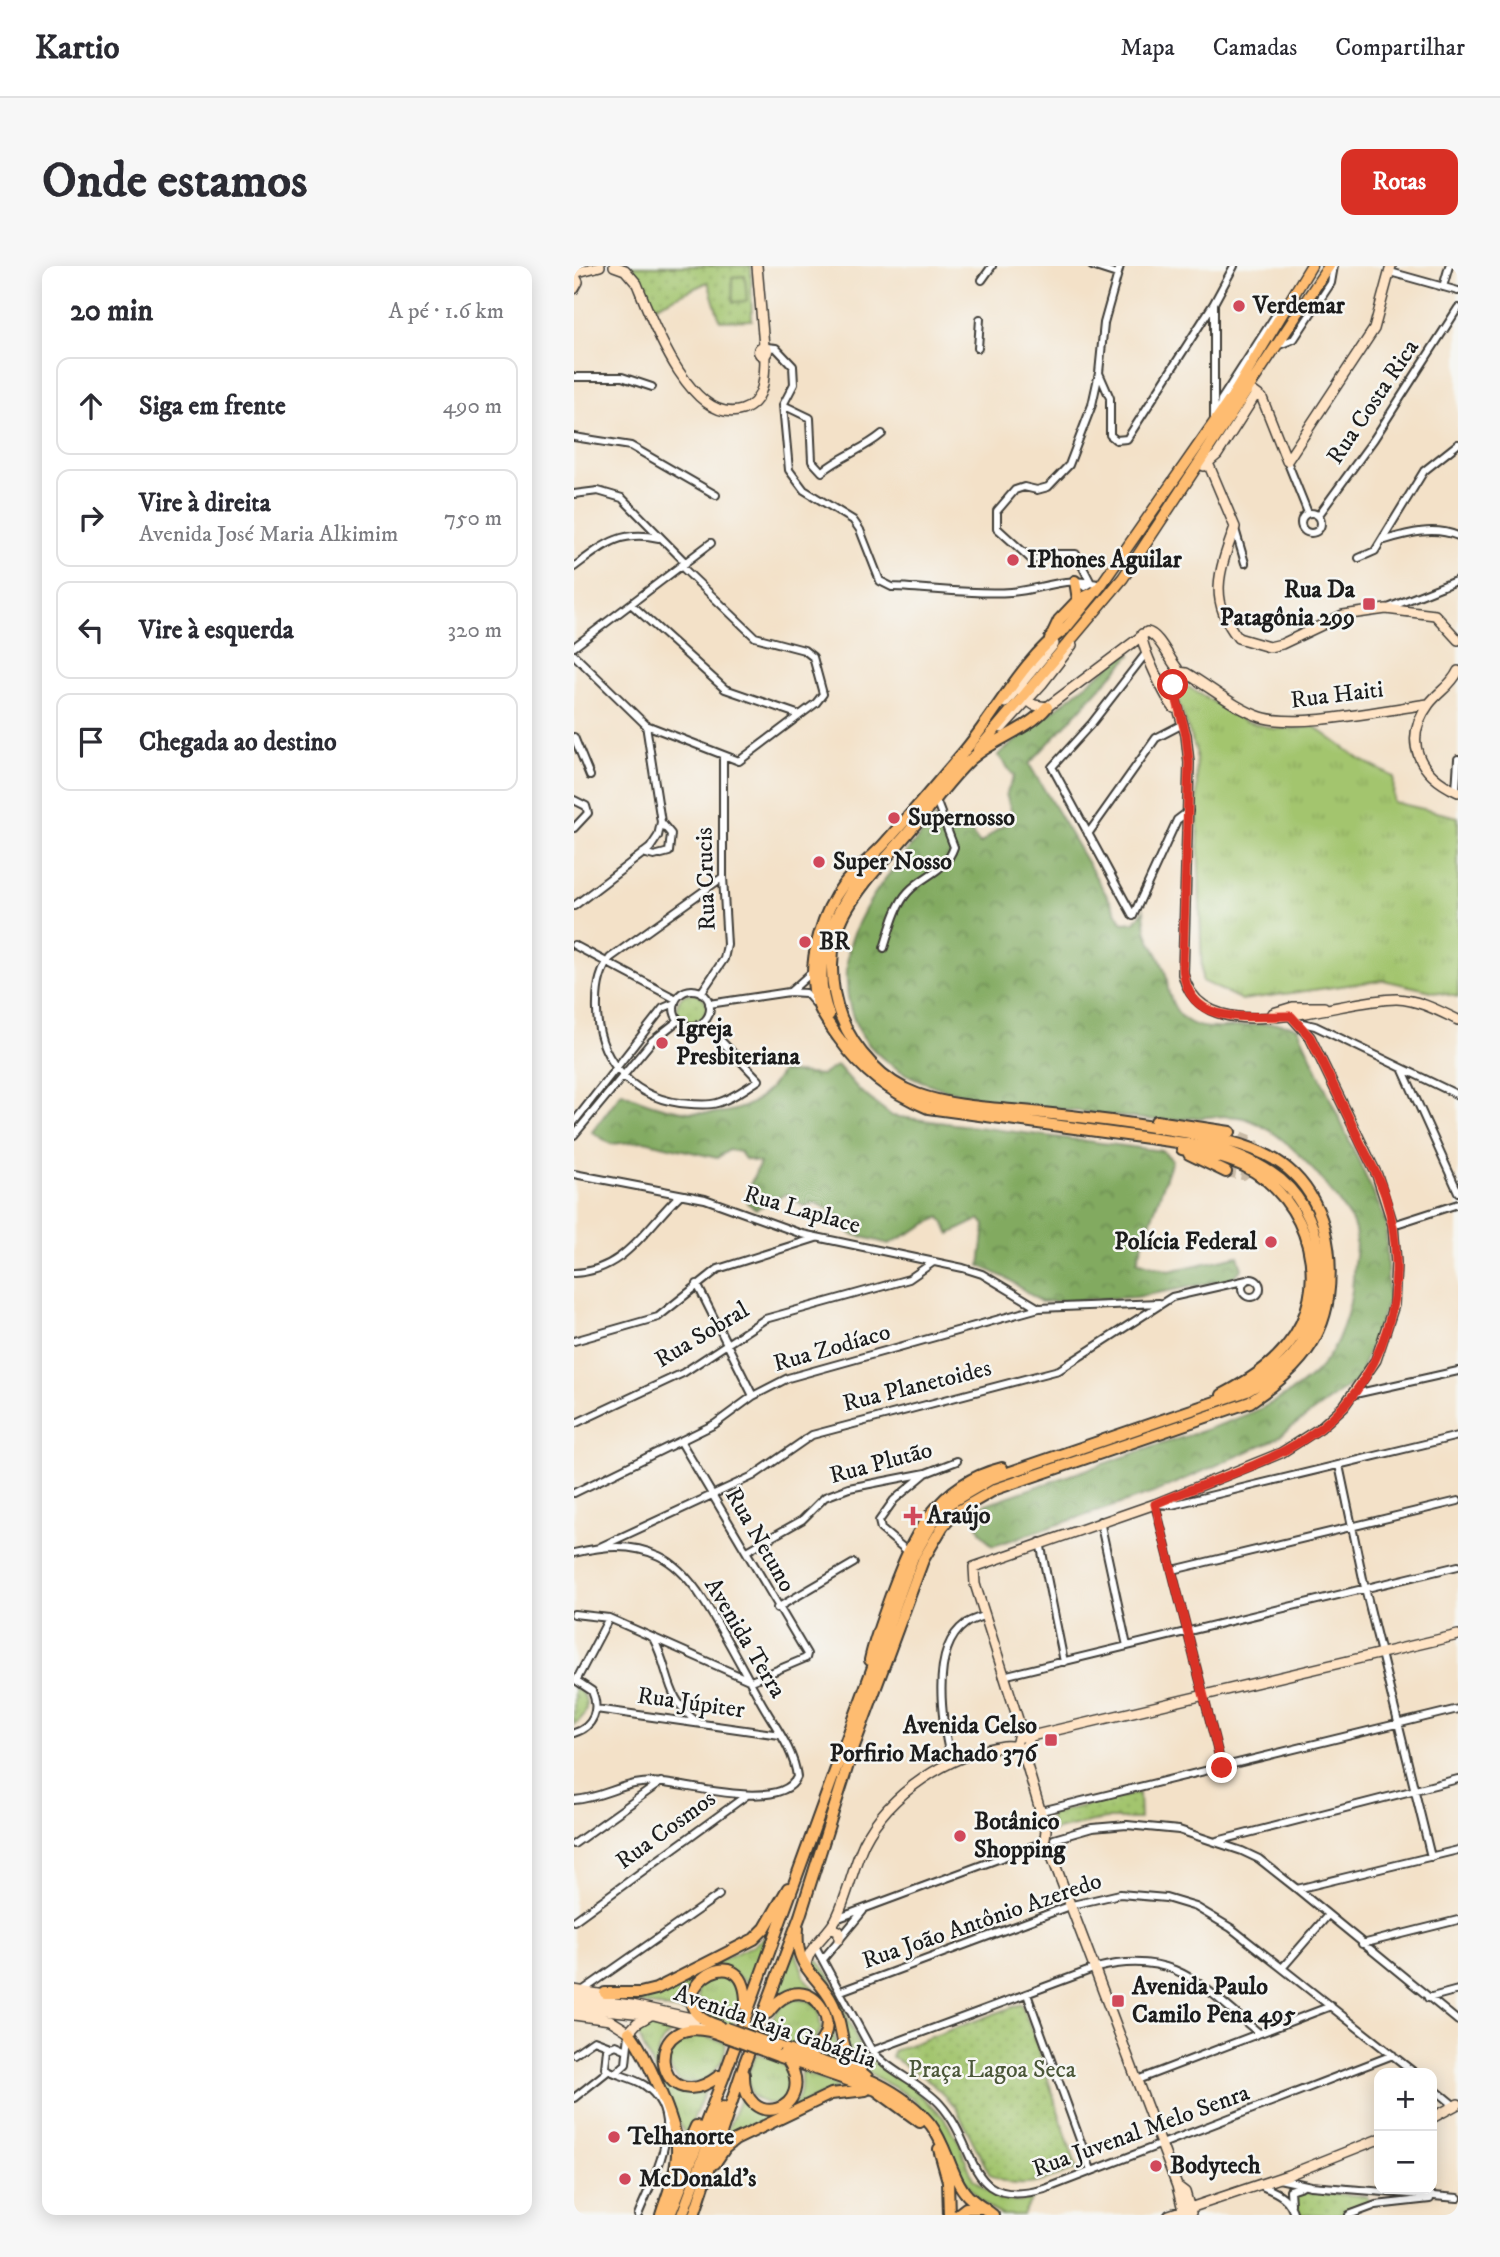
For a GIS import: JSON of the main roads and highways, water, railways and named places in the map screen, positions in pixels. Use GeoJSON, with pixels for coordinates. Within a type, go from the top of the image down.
{"type":"FeatureCollection","features":[{"type":"Feature","properties":{"kind":"highway"},"geometry":{"type":"LineString","coordinates":[[1075,581],[1078,600]]}},
{"type":"Feature","properties":{"kind":"highway"},"geometry":{"type":"LineString","coordinates":[[1049,645],[1059,620],[1078,600],[1096,587]]}},
{"type":"Feature","properties":{"kind":"highway"},"geometry":{"type":"LineString","coordinates":[[1065,629],[1049,645],[936,800],[856,894],[843,916],[835,938],[832,960],[833,987],[845,1028],[874,1066],[916,1094],[992,1108],[1111,1120],[1189,1124],[1230,1132]]}},
{"type":"Feature","properties":{"kind":"highway"},"geometry":{"type":"LineString","coordinates":[[670,2215],[913,1557],[934,1519],[966,1492],[993,1478],[1247,1391],[1280,1368],[1294,1354],[1313,1321],[1319,1300],[1317,1239],[1299,1201],[1282,1181],[1258,1164],[1214,1147],[928,1108],[879,1084],[849,1053],[823,1013],[814,990],[814,969],[829,909],[844,883],[970,753],[1037,717],[1049,706]]}},
{"type":"Feature","properties":{"kind":"highway"},"geometry":{"type":"LineString","coordinates":[[839,1038],[823,989],[827,935],[836,912],[877,851]]}},
{"type":"Feature","properties":{"kind":"highway"},"geometry":{"type":"LineString","coordinates":[[682,2215],[814,1866],[923,1560],[943,1526],[956,1511],[996,1489],[1250,1402],[1286,1377],[1303,1359],[1321,1326],[1329,1286],[1326,1233],[1314,1202],[1287,1168],[1237,1143],[1111,1120]]}},
{"type":"Feature","properties":{"kind":"highway"},"geometry":{"type":"LineString","coordinates":[[1139,1138],[1244,1166],[1275,1187],[1299,1217],[1308,1240],[1311,1262],[1307,1303],[1303,1319],[1286,1347],[1261,1371],[1194,1410]]}},
{"type":"Feature","properties":{"kind":"highway"},"geometry":{"type":"LineString","coordinates":[[1180,1149],[1226,1172]]}},
{"type":"Feature","properties":{"kind":"highway"},"geometry":{"type":"LineString","coordinates":[[864,1688],[873,1643],[906,1546],[927,1516],[961,1485],[991,1471],[1052,1456]]}},
{"type":"Feature","properties":{"kind":"highway"},"geometry":{"type":"LineString","coordinates":[[670,2185],[719,2076],[813,1821],[824,1799]]}},
{"type":"Feature","properties":{"kind":"highway"},"geometry":{"type":"LineString","coordinates":[[694,2215],[744,2065],[800,1916],[814,1866]]}},
{"type":"Feature","properties":{"kind":"highway"},"geometry":{"type":"LineString","coordinates":[[605,1993],[640,1993],[656,1989],[754,1939],[765,1928],[792,1882]]}},
{"type":"Feature","properties":{"kind":"highway"},"geometry":{"type":"LineString","coordinates":[[800,1916],[808,1950],[806,1967],[832,2002],[845,2052],[875,2086]]}},
{"type":"Feature","properties":{"kind":"highway"},"geometry":{"type":"LineString","coordinates":[[719,2076],[701,2087],[688,2088],[672,2081],[663,2066],[665,2045],[674,2035],[686,2029],[708,2026],[694,2007],[692,1994],[697,1981],[706,1973],[723,1970],[737,1976],[745,1988],[746,2006]]}},
{"type":"Feature","properties":{"kind":"highway"},"geometry":{"type":"LineString","coordinates":[[744,2065],[744,2090],[750,2102],[759,2108],[777,2109],[786,2104],[796,2090],[796,2077],[784,2054],[811,2050],[825,2034],[826,2017],[814,1998],[796,1994],[778,2001],[759,2028]]}},
{"type":"Feature","properties":{"kind":"highway","name":"Avenida Raja Gabáglia"},"geometry":{"type":"LineString","coordinates":[[708,2026],[875,2086],[915,2107],[948,2153],[967,2195],[989,2211]]}},
{"type":"Feature","properties":{"kind":"highway"},"geometry":{"type":"LineString","coordinates":[[626,2029],[644,2057],[676,2136],[677,2159],[661,2215]]}},
{"type":"Feature","properties":{"kind":"highway"},"geometry":{"type":"LineString","coordinates":[[704,2181],[724,2148],[735,2140],[831,2094],[875,2086]]}},
{"type":"Feature","properties":{"kind":"highway","name":"Avenida Raja Gabáglia"},"geometry":{"type":"LineString","coordinates":[[875,2086],[903,2106],[926,2127],[935,2140],[948,2181],[949,2215]]}},
{"type":"Feature","properties":{"kind":"highway"},"geometry":{"type":"LineString","coordinates":[[957,2215],[966,2208],[989,2211]]}},
{"type":"Feature","properties":{"kind":"main road"},"geometry":{"type":"LineString","coordinates":[[970,753],[1025,699],[1122,579],[1253,390],[1275,347],[1331,266]]}},
{"type":"Feature","properties":{"kind":"main road"},"geometry":{"type":"LineString","coordinates":[[1065,629],[1216,418],[1310,268]]}},
{"type":"Feature","properties":{"kind":"tunnel"},"geometry":{"type":"LineString","coordinates":[[1226,1172],[1243,1175],[1251,1168],[1257,1148],[1253,1141],[1230,1132]]}},
{"type":"Feature","properties":{"kind":"place","name":"Verdemar"},"geometry":{"type":"Point","coordinates":[1239,306]}},
{"type":"Feature","properties":{"kind":"place","name":"IPhones Aguilar"},"geometry":{"type":"Point","coordinates":[1013,560]}},
{"type":"Feature","properties":{"kind":"place","name":"Rua Da Patagônia 299"},"geometry":{"type":"Point","coordinates":[1369,604]}},
{"type":"Feature","properties":{"kind":"place","name":"Supernosso"},"geometry":{"type":"Point","coordinates":[894,818]}},
{"type":"Feature","properties":{"kind":"place","name":"Super Nosso"},"geometry":{"type":"Point","coordinates":[819,862]}},
{"type":"Feature","properties":{"kind":"place","name":"BR"},"geometry":{"type":"Point","coordinates":[805,942]}},
{"type":"Feature","properties":{"kind":"place","name":"Igreja Presbiteriana"},"geometry":{"type":"Point","coordinates":[662,1043]}},
{"type":"Feature","properties":{"kind":"place","name":"Polícia Federal"},"geometry":{"type":"Point","coordinates":[1271,1242]}},
{"type":"Feature","properties":{"kind":"place","name":"Araújo"},"geometry":{"type":"Point","coordinates":[913,1516]}},
{"type":"Feature","properties":{"kind":"place","name":"Avenida Celso Porfirio Machado 376"},"geometry":{"type":"Point","coordinates":[1051,1740]}},
{"type":"Feature","properties":{"kind":"place","name":"Botânico Shopping"},"geometry":{"type":"Point","coordinates":[960,1836]}},
{"type":"Feature","properties":{"kind":"place","name":"Avenida Paulo Camilo Pena 495"},"geometry":{"type":"Point","coordinates":[1118,2001]}},
{"type":"Feature","properties":{"kind":"place","name":"Telhanorte"},"geometry":{"type":"Point","coordinates":[614,2137]}},
{"type":"Feature","properties":{"kind":"place","name":"Bodytech"},"geometry":{"type":"Point","coordinates":[1156,2166]}},
{"type":"Feature","properties":{"kind":"place","name":"McDonald's"},"geometry":{"type":"Point","coordinates":[625,2179]}},
{"type":"Feature","properties":{"kind":"park label","name":"Praça Lagoa Seca"},"geometry":{"type":"Point","coordinates":[992,2070]}}]}
